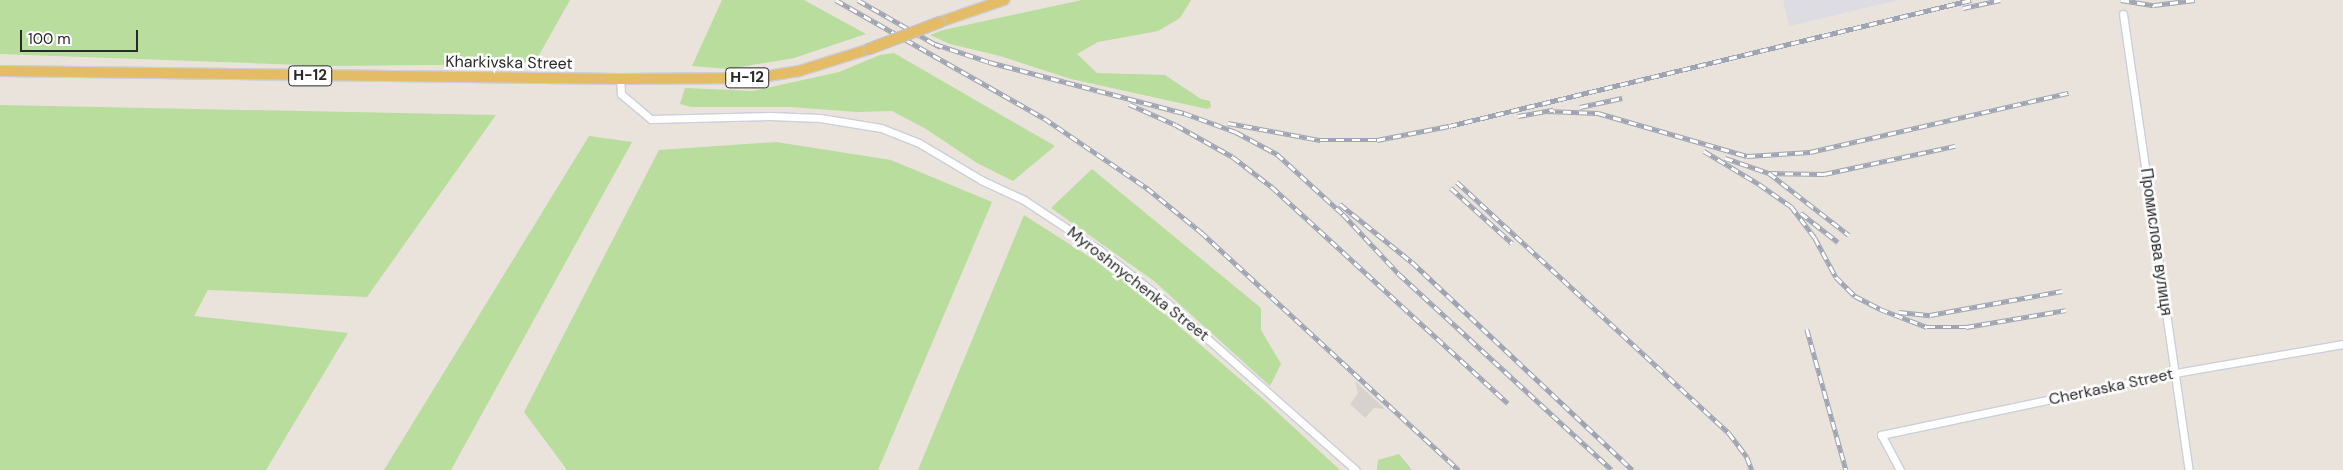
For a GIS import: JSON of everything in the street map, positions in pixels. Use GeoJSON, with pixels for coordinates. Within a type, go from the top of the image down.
{"type":"FeatureCollection","features":[{"type":"Feature","properties":{"kind":"main road","name":"Kharkivska Street"},"geometry":{"type":"LineString","coordinates":[[0,71],[620,79],[755,78],[799,71],[869,49],[1004,0]]}},
{"type":"Feature","properties":{"kind":"street","name":"Промислова вулиця"},"geometry":{"type":"LineString","coordinates":[[2123,14],[2189,470]]}},
{"type":"Feature","properties":{"kind":"street","name":"Myroshnychenka Street"},"geometry":{"type":"LineString","coordinates":[[620,79],[622,94],[652,119],[770,116],[820,118],[881,128],[919,143],[981,180],[1024,200],[1098,249],[1167,303],[1356,470]]}},
{"type":"Feature","properties":{"kind":"street","name":"Cherkaska Street"},"geometry":{"type":"LineString","coordinates":[[1900,470],[1881,435],[2175,373],[2343,344]]}},
{"type":"Feature","properties":{"kind":"shaded area"},"geometry":{"type":"Polygon","coordinates":[[[1783,0],[1899,0],[1789,26],[1783,0]]]}},
{"type":"Feature","properties":{"kind":"shaded area"},"geometry":{"type":"Polygon","coordinates":[[[1355,381],[1385,409],[1374,408],[1365,418],[1350,404],[1358,393],[1355,381]]]}},
{"type":"Feature","properties":{"kind":"green space"},"geometry":{"type":"Polygon","coordinates":[[[0,0],[570,0],[534,64],[329,66],[0,54],[0,0]]]}},
{"type":"Feature","properties":{"kind":"green space"},"geometry":{"type":"Polygon","coordinates":[[[722,0],[804,0],[866,34],[794,58],[729,69],[692,66],[722,0]]]}},
{"type":"Feature","properties":{"kind":"green space"},"geometry":{"type":"Polygon","coordinates":[[[1082,0],[1191,0],[1180,18],[1158,31],[1098,42],[1077,54],[1097,73],[1165,75],[1201,99],[1210,101],[1211,107],[1207,109],[1071,79],[1000,56],[950,44],[930,35],[943,30],[1082,0]]]}},
{"type":"Feature","properties":{"kind":"green space"},"geometry":{"type":"Polygon","coordinates":[[[894,53],[1055,146],[1013,181],[977,163],[926,129],[892,111],[857,112],[790,107],[691,107],[680,104],[685,88],[753,91],[839,72],[880,55],[894,53]]]}},
{"type":"Feature","properties":{"kind":"green space"},"geometry":{"type":"Polygon","coordinates":[[[0,105],[496,115],[367,297],[208,290],[194,316],[348,333],[266,470],[0,470],[0,105]]]}},
{"type":"Feature","properties":{"kind":"green space"},"geometry":{"type":"Polygon","coordinates":[[[589,136],[632,142],[451,470],[384,470],[589,136]]]}},
{"type":"Feature","properties":{"kind":"green space"},"geometry":{"type":"Polygon","coordinates":[[[776,142],[891,160],[992,202],[878,470],[567,470],[524,412],[659,150],[776,142]]]}},
{"type":"Feature","properties":{"kind":"green space"},"geometry":{"type":"Polygon","coordinates":[[[1092,169],[1261,308],[1261,330],[1281,364],[1270,386],[1154,281],[1051,208],[1092,169]]]}},
{"type":"Feature","properties":{"kind":"green space"},"geometry":{"type":"Polygon","coordinates":[[[1024,215],[1127,281],[1264,400],[1340,470],[918,470],[1024,215]]]}},
{"type":"Feature","properties":{"kind":"green space"},"geometry":{"type":"Polygon","coordinates":[[[1399,454],[1412,470],[1377,470],[1378,460],[1399,454]]]}},
{"type":"Feature","properties":{"kind":"railway"},"geometry":{"type":"LineString","coordinates":[[836,0],[1044,118],[1147,188],[1201,232],[1459,470]]}},
{"type":"Feature","properties":{"kind":"railway"},"geometry":{"type":"LineString","coordinates":[[858,0],[940,47]]}},
{"type":"Feature","properties":{"kind":"railway"},"geometry":{"type":"LineString","coordinates":[[1228,123],[1320,140],[1377,140],[1449,126],[1971,0]]}},
{"type":"Feature","properties":{"kind":"railway"},"geometry":{"type":"LineString","coordinates":[[1963,8],[2000,0]]}},
{"type":"Feature","properties":{"kind":"railway"},"geometry":{"type":"LineString","coordinates":[[2121,0],[2154,5],[2195,0]]}},
{"type":"Feature","properties":{"kind":"railway"},"geometry":{"type":"LineString","coordinates":[[935,44],[989,62],[1184,113],[1236,132],[1277,154],[1343,214],[1399,274],[1612,470]]}},
{"type":"Feature","properties":{"kind":"railway"},"geometry":{"type":"LineString","coordinates":[[1547,111],[1598,113],[1747,156],[1810,152],[2068,93]]}},
{"type":"Feature","properties":{"kind":"railway"},"geometry":{"type":"LineString","coordinates":[[1580,107],[1622,98]]}},
{"type":"Feature","properties":{"kind":"railway"},"geometry":{"type":"LineString","coordinates":[[1129,104],[1176,125],[1233,157],[1272,187],[1508,403]]}},
{"type":"Feature","properties":{"kind":"railway"},"geometry":{"type":"LineString","coordinates":[[1518,116],[1553,110]]}},
{"type":"Feature","properties":{"kind":"railway"},"geometry":{"type":"LineString","coordinates":[[1725,158],[1769,173],[1824,174],[1955,146]]}},
{"type":"Feature","properties":{"kind":"railway"},"geometry":{"type":"LineString","coordinates":[[1704,151],[1791,206],[1815,238],[1836,277],[1855,296],[1880,309],[1927,327],[1966,327],[2066,310]]}},
{"type":"Feature","properties":{"kind":"railway"},"geometry":{"type":"LineString","coordinates":[[1769,173],[1849,235]]}},
{"type":"Feature","properties":{"kind":"railway"},"geometry":{"type":"LineString","coordinates":[[1457,182],[1729,433],[1747,457],[1752,470]]}},
{"type":"Feature","properties":{"kind":"railway"},"geometry":{"type":"LineString","coordinates":[[1451,188],[1512,243]]}},
{"type":"Feature","properties":{"kind":"railway"},"geometry":{"type":"LineString","coordinates":[[1340,204],[1412,262],[1633,470]]}},
{"type":"Feature","properties":{"kind":"railway"},"geometry":{"type":"LineString","coordinates":[[1801,213],[1838,242]]}},
{"type":"Feature","properties":{"kind":"railway"},"geometry":{"type":"LineString","coordinates":[[1899,312],[1930,315],[2062,291]]}},
{"type":"Feature","properties":{"kind":"railway"},"geometry":{"type":"LineString","coordinates":[[1807,329],[1846,470]]}}]}
